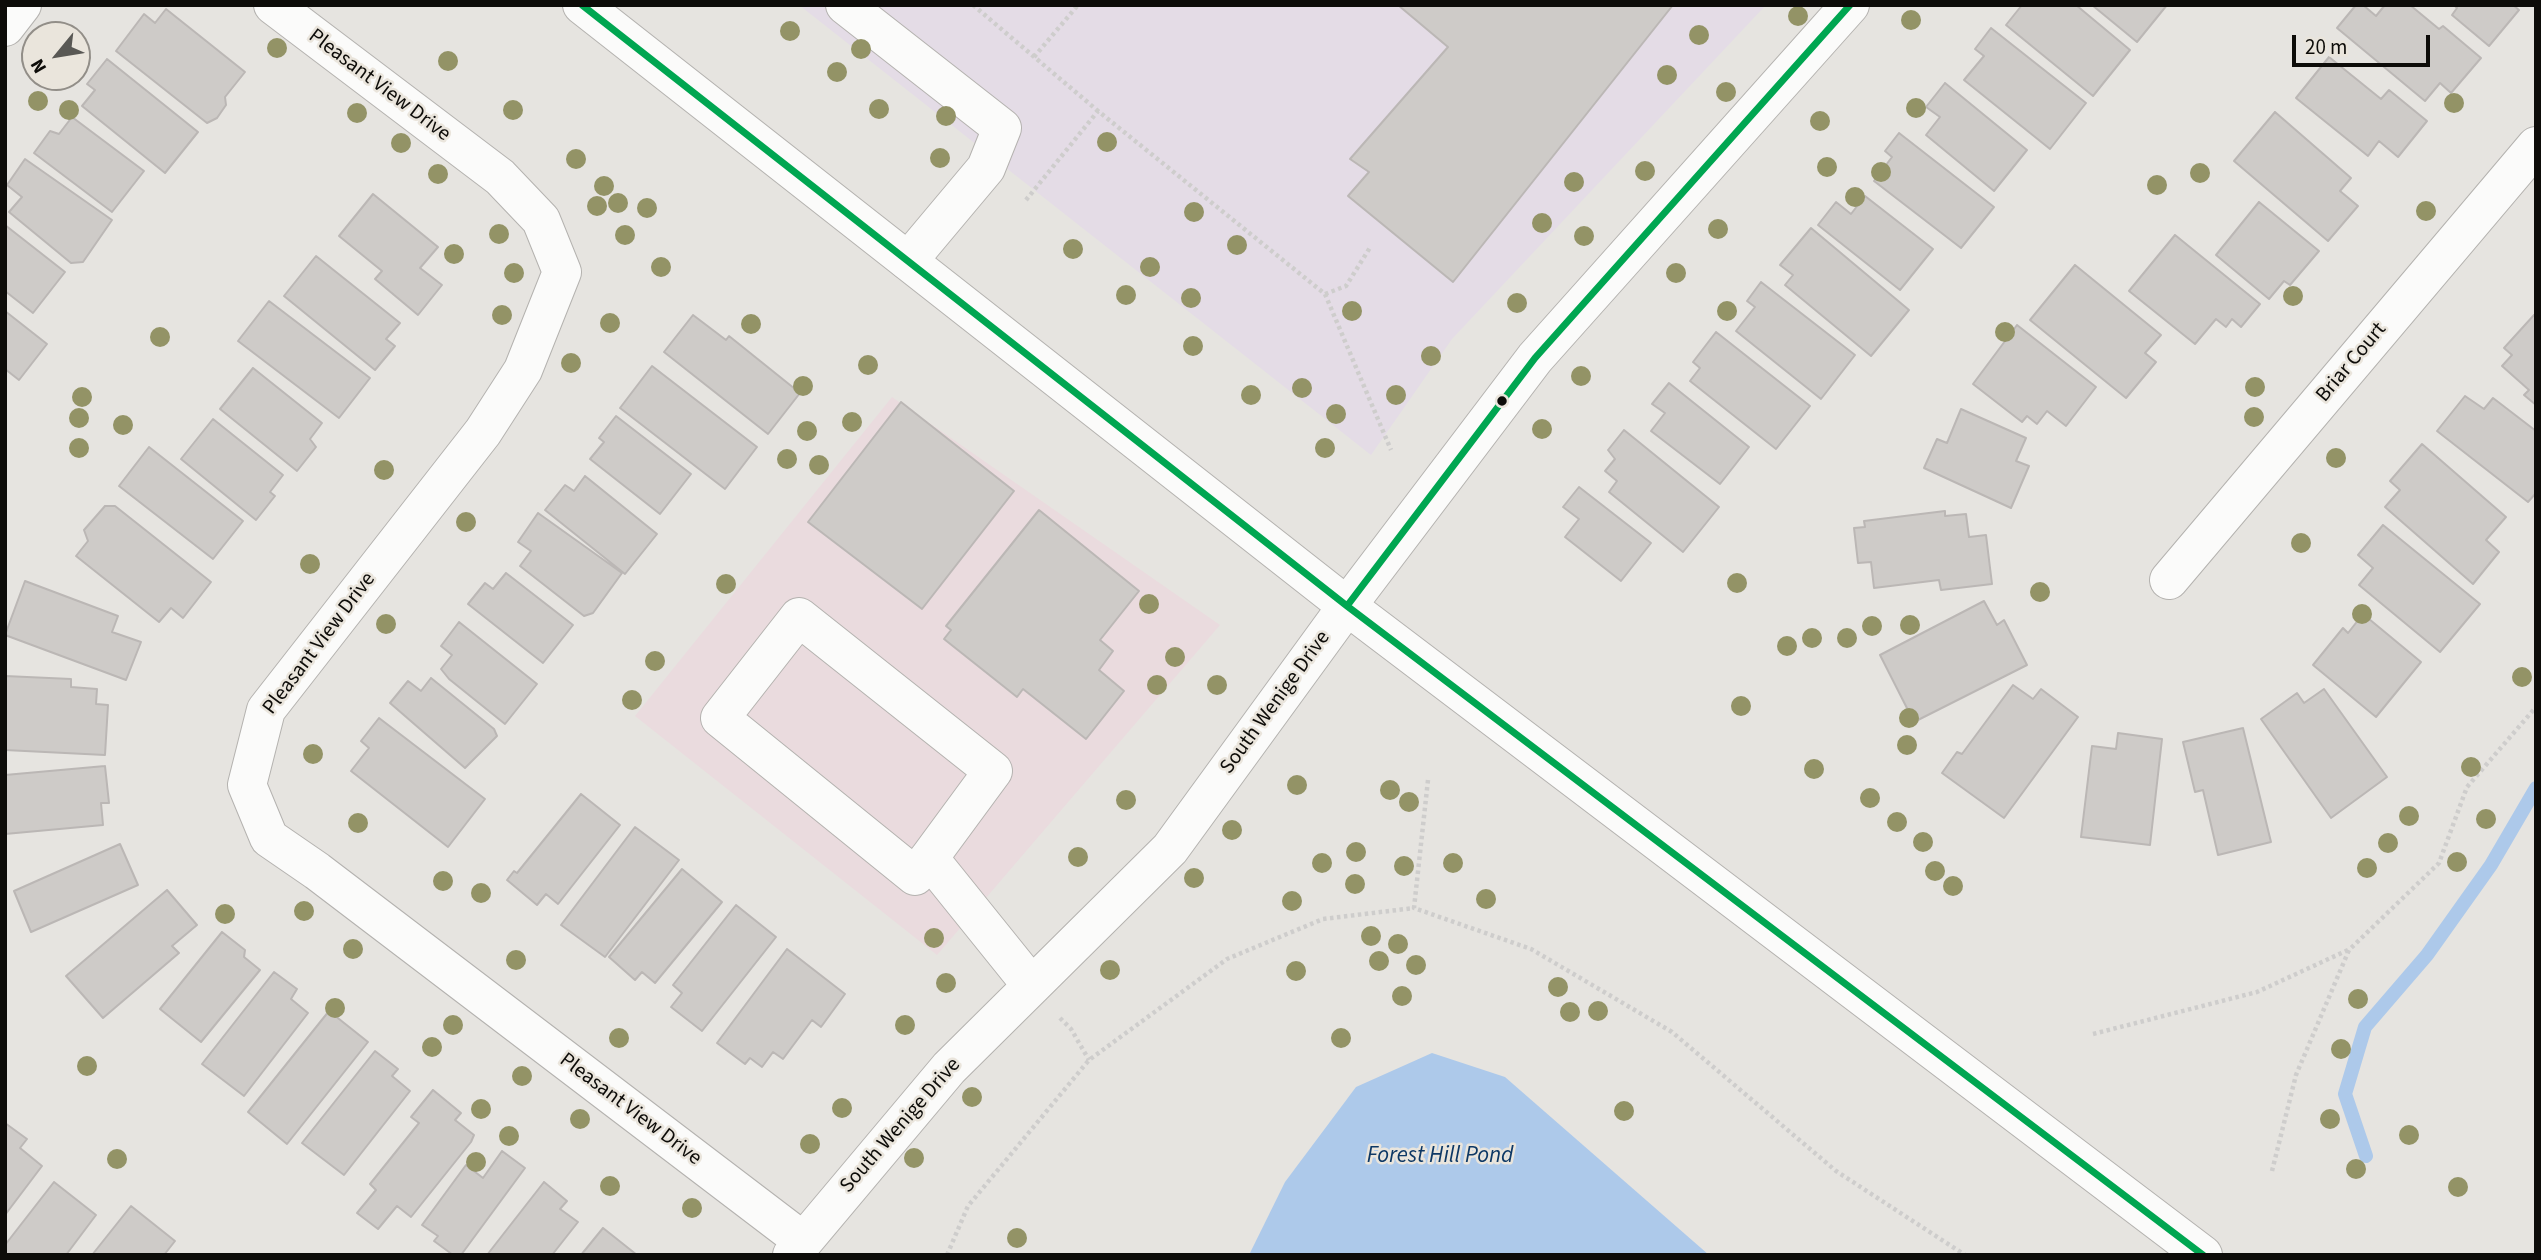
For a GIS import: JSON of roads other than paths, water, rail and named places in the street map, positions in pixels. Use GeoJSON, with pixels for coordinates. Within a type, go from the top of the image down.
{"type":"FeatureCollection","features":[{"type":"Feature","properties":{"kind":"street"},"geometry":{"type":"LineString","coordinates":[[5,27],[22,5]]}},
{"type":"Feature","properties":{"kind":"street","name":"Pleasant View Drive"},"geometry":{"type":"LineString","coordinates":[[273,5],[500,177],[541,220],[562,272],[523,370],[483,432],[266,710],[247,785],[269,838],[317,871],[797,1248]]}},
{"type":"Feature","properties":{"kind":"street"},"geometry":{"type":"LineString","coordinates":[[582,5],[1347,606],[2203,1255]]}},
{"type":"Feature","properties":{"kind":"street"},"geometry":{"type":"LineString","coordinates":[[845,5],[1002,128],[986,168],[908,261]]}},
{"type":"Feature","properties":{"kind":"street","name":"South Wenige Drive"},"geometry":{"type":"LineString","coordinates":[[797,1248],[949,1068],[1170,849],[1347,606],[1535,358],[1850,5]]}},
{"type":"Feature","properties":{"kind":"street","name":"Briar Court"},"geometry":{"type":"LineString","coordinates":[[2169,580],[2536,146]]}},
{"type":"Feature","properties":{"kind":"street"},"geometry":{"type":"LineString","coordinates":[[799,617],[993,771],[929,858],[915,876],[720,718],[799,617]]}},
{"type":"Feature","properties":{"kind":"street"},"geometry":{"type":"LineString","coordinates":[[929,858],[1032,986]]}},
{"type":"Feature","properties":{"kind":"water","name":"Forest Hill Pond"},"geometry":{"type":"Polygon","coordinates":[[[1432,1053],[1505,1077],[1709,1255],[1249,1255],[1285,1182],[1356,1087],[1432,1053]]]}},
{"type":"Feature","properties":{"kind":"waterway"},"geometry":{"type":"LineString","coordinates":[[2366,1156],[2345,1094],[2365,1027],[2427,955],[2491,865],[2536,788]]}}]}
